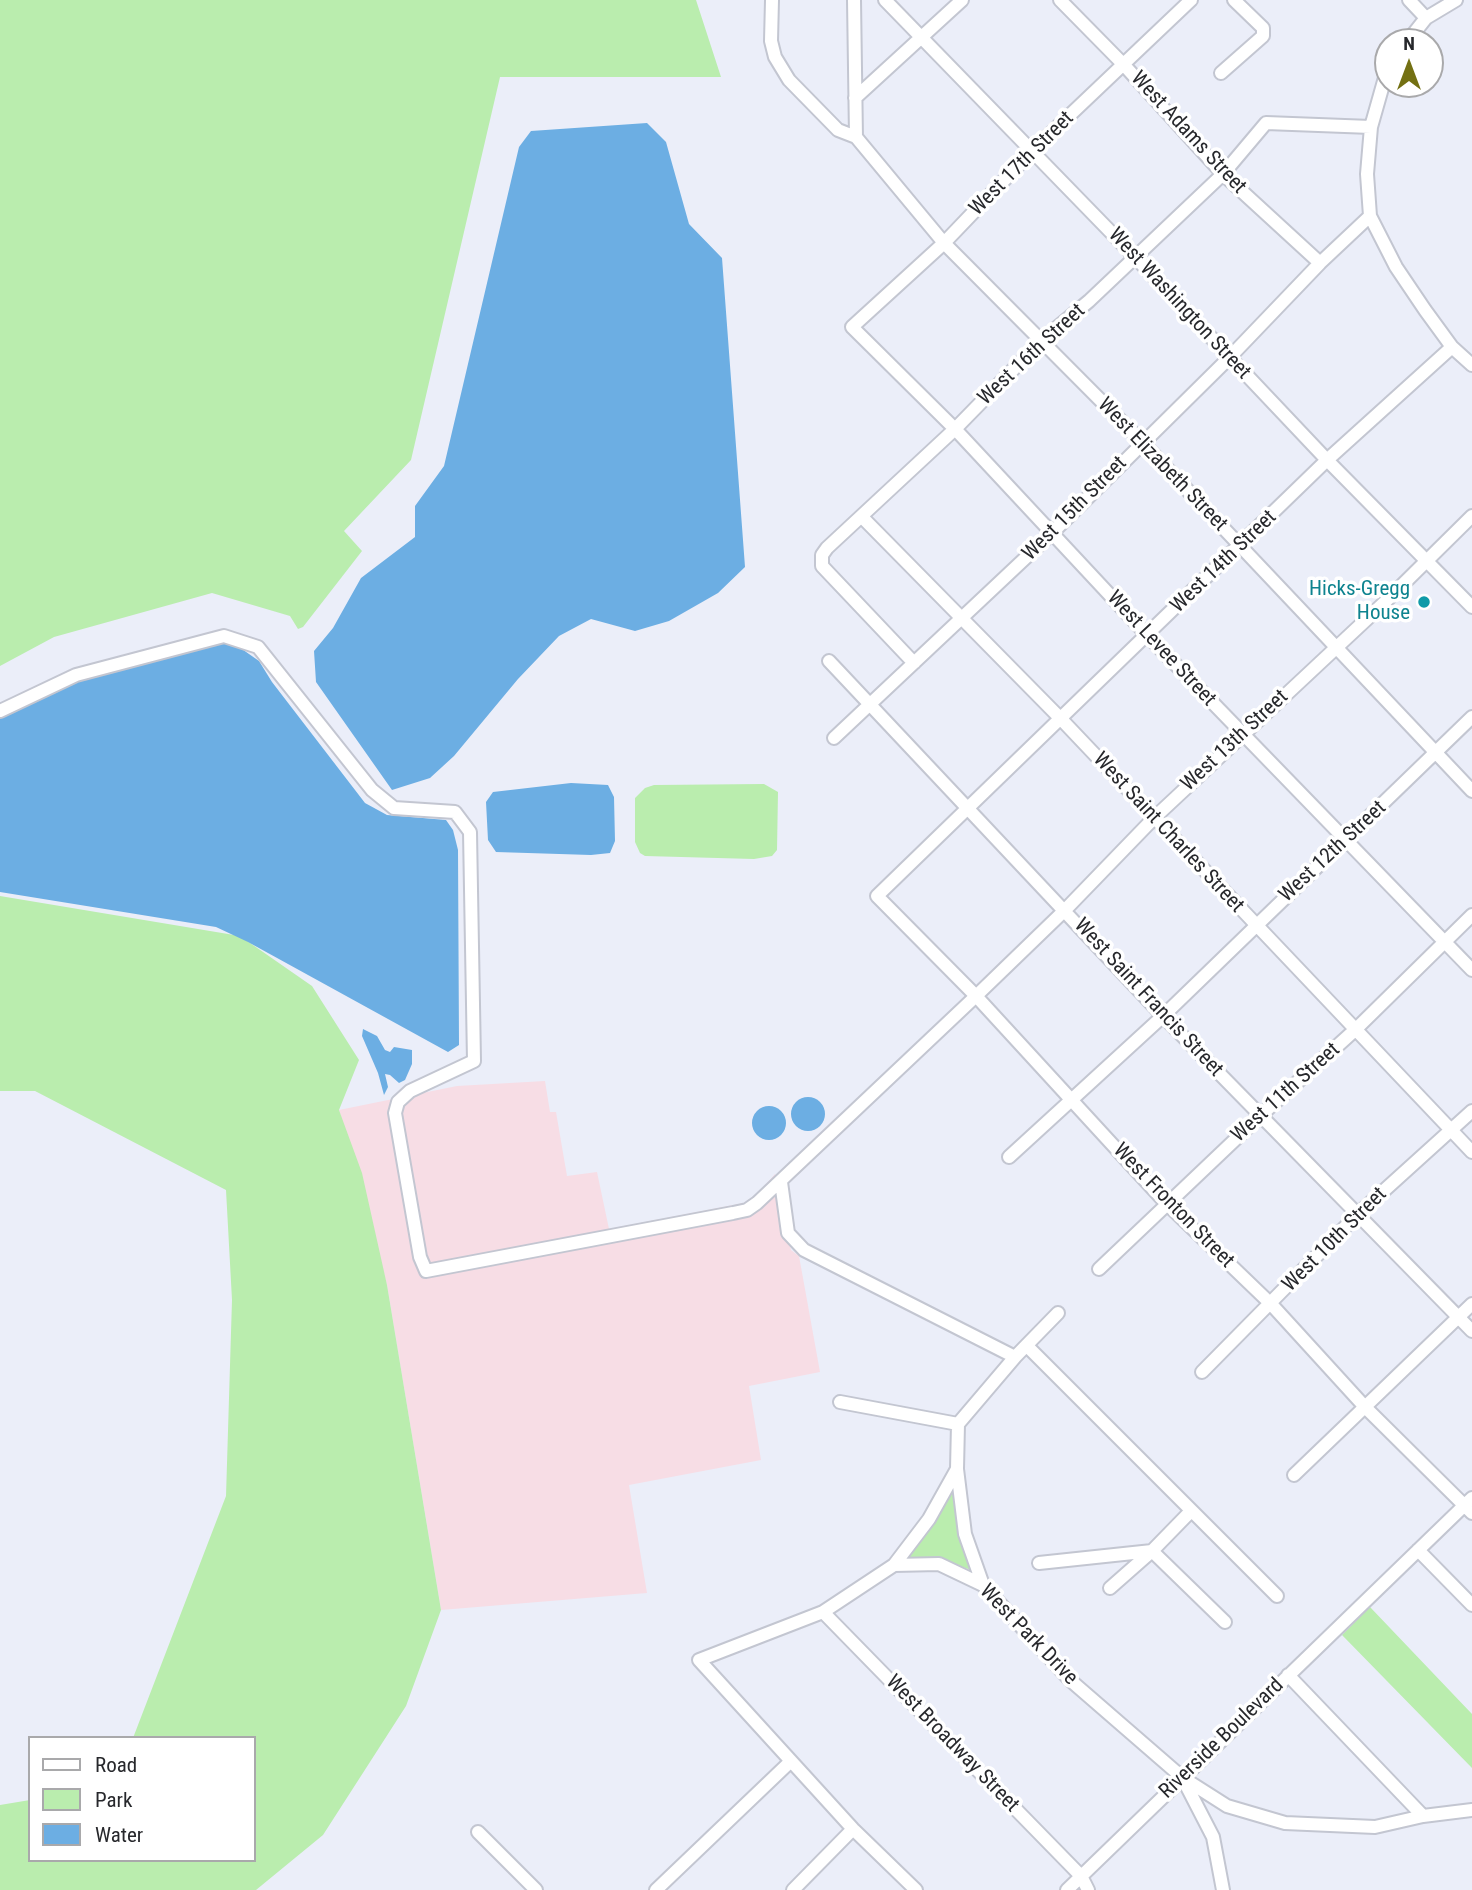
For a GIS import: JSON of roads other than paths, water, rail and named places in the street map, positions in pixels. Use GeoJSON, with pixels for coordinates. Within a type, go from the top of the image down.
{"type":"FeatureCollection","features":[{"type":"Feature","properties":{"kind":"street","name":"West Elizabeth Street"},"geometry":{"type":"LineString","coordinates":[[772,0],[771,41],[775,57],[789,80],[838,130],[856,137],[944,243],[1142,442],[1472,791]]}},
{"type":"Feature","properties":{"kind":"street"},"geometry":{"type":"LineString","coordinates":[[854,0],[856,137]]}},
{"type":"Feature","properties":{"kind":"street","name":"West Washington Street"},"geometry":{"type":"LineString","coordinates":[[885,0],[1472,607]]}},
{"type":"Feature","properties":{"kind":"street"},"geometry":{"type":"LineString","coordinates":[[855,98],[962,0]]}},
{"type":"Feature","properties":{"kind":"street","name":"West Adams Street"},"geometry":{"type":"LineString","coordinates":[[1060,0],[1124,65],[1223,174],[1320,263]]}},
{"type":"Feature","properties":{"kind":"street","name":"West 17th Street"},"geometry":{"type":"LineString","coordinates":[[852,327],[944,243],[1032,151],[1191,0]]}},
{"type":"Feature","properties":{"kind":"street"},"geometry":{"type":"LineString","coordinates":[[1221,73],[1263,36],[1263,27],[1234,0]]}},
{"type":"Feature","properties":{"kind":"street"},"geometry":{"type":"LineString","coordinates":[[1409,0],[1426,18]]}},
{"type":"Feature","properties":{"kind":"street"},"geometry":{"type":"LineString","coordinates":[[1418,28],[1426,18],[1455,0]]}},
{"type":"Feature","properties":{"kind":"street"},"geometry":{"type":"LineString","coordinates":[[1379,98],[1371,127],[1367,174],[1370,216],[1396,267],[1452,346],[1472,365]]}},
{"type":"Feature","properties":{"kind":"street","name":"West 16th Street"},"geometry":{"type":"LineString","coordinates":[[914,663],[822,566],[822,555],[827,548],[955,429],[1041,341],[1089,301],[1223,174],[1266,122],[1371,127]]}},
{"type":"Feature","properties":{"kind":"street","name":"West 15th Street"},"geometry":{"type":"LineString","coordinates":[[834,738],[1052,533],[1370,216]]}},
{"type":"Feature","properties":{"kind":"street","name":"West Levee Street"},"geometry":{"type":"LineString","coordinates":[[852,327],[955,429],[1148,636],[1348,839],[1472,970]]}},
{"type":"Feature","properties":{"kind":"street","name":"West 14th Street"},"geometry":{"type":"LineString","coordinates":[[877,896],[1327,460],[1452,346]]}},
{"type":"Feature","properties":{"kind":"street","name":"West 13th Street"},"geometry":{"type":"LineString","coordinates":[[0,711],[76,675],[224,636],[258,647],[372,790],[394,808],[455,812],[470,832],[474,1061],[410,1091],[398,1102],[395,1113],[418,1246],[426,1271],[747,1210],[976,996],[1065,910],[1154,818],[1428,561],[1472,516]]}},
{"type":"Feature","properties":{"kind":"street","name":"West Saint Charles Street"},"geometry":{"type":"LineString","coordinates":[[862,517],[1061,719],[1472,1152]]}},
{"type":"Feature","properties":{"kind":"street","name":"West Saint Francis Street"},"geometry":{"type":"LineString","coordinates":[[829,661],[1163,1016],[1472,1331]]}},
{"type":"Feature","properties":{"kind":"street","name":"West 12th Street"},"geometry":{"type":"LineString","coordinates":[[1009,1157],[1163,1016],[1472,717]]}},
{"type":"Feature","properties":{"kind":"street","name":"West Fronton Street"},"geometry":{"type":"LineString","coordinates":[[877,896],[976,996],[1167,1203],[1271,1304],[1365,1407],[1469,1506]]}},
{"type":"Feature","properties":{"kind":"street","name":"West 11th Street"},"geometry":{"type":"LineString","coordinates":[[1099,1269],[1356,1029],[1472,915]]}},
{"type":"Feature","properties":{"kind":"street","name":"West 10th Street"},"geometry":{"type":"LineString","coordinates":[[1202,1372],[1357,1215],[1472,1111]]}},
{"type":"Feature","properties":{"kind":"street"},"geometry":{"type":"LineString","coordinates":[[780,1182],[788,1233],[804,1250],[1015,1357]]}},
{"type":"Feature","properties":{"kind":"street"},"geometry":{"type":"LineString","coordinates":[[1294,1475],[1472,1304]]}},
{"type":"Feature","properties":{"kind":"street"},"geometry":{"type":"LineString","coordinates":[[983,1585],[965,1534],[957,1469],[958,1424],[1015,1357],[1058,1313]]}},
{"type":"Feature","properties":{"kind":"street"},"geometry":{"type":"LineString","coordinates":[[1027,1346],[1277,1596]]}},
{"type":"Feature","properties":{"kind":"street"},"geometry":{"type":"LineString","coordinates":[[839,1402],[958,1424]]}},
{"type":"Feature","properties":{"kind":"street"},"geometry":{"type":"LineString","coordinates":[[916,1890],[853,1829],[699,1660],[823,1612],[894,1565],[929,1519],[957,1469]]}},
{"type":"Feature","properties":{"kind":"street","name":"Riverside Boulevard"},"geometry":{"type":"LineString","coordinates":[[1067,1890],[1377,1588],[1469,1506]]}},
{"type":"Feature","properties":{"kind":"street"},"geometry":{"type":"LineString","coordinates":[[1110,1588],[1152,1551],[1191,1511]]}},
{"type":"Feature","properties":{"kind":"street"},"geometry":{"type":"LineString","coordinates":[[1418,1550],[1472,1605]]}},
{"type":"Feature","properties":{"kind":"street"},"geometry":{"type":"LineString","coordinates":[[1039,1563],[1152,1551]]}},
{"type":"Feature","properties":{"kind":"street"},"geometry":{"type":"LineString","coordinates":[[1152,1551],[1225,1622]]}},
{"type":"Feature","properties":{"kind":"street","name":"West Park Drive"},"geometry":{"type":"LineString","coordinates":[[894,1565],[939,1564],[983,1585],[1070,1680],[1183,1778]]}},
{"type":"Feature","properties":{"kind":"street","name":"West Broadway Street"},"geometry":{"type":"LineString","coordinates":[[823,1612],[1081,1877],[1088,1890]]}},
{"type":"Feature","properties":{"kind":"street"},"geometry":{"type":"LineString","coordinates":[[1288,1675],[1423,1816]]}},
{"type":"Feature","properties":{"kind":"street"},"geometry":{"type":"LineString","coordinates":[[656,1890],[791,1761]]}},
{"type":"Feature","properties":{"kind":"street"},"geometry":{"type":"LineString","coordinates":[[1183,1778],[1227,1806],[1285,1823],[1375,1827],[1423,1816],[1472,1810]]}},
{"type":"Feature","properties":{"kind":"street"},"geometry":{"type":"LineString","coordinates":[[1183,1778],[1213,1837],[1223,1890]]}},
{"type":"Feature","properties":{"kind":"street"},"geometry":{"type":"LineString","coordinates":[[793,1890],[853,1829]]}},
{"type":"Feature","properties":{"kind":"street"},"geometry":{"type":"LineString","coordinates":[[478,1832],[536,1890]]}},
{"type":"Feature","properties":{"kind":"water"},"geometry":{"type":"Polygon","coordinates":[[[647,123],[666,142],[689,224],[722,258],[745,567],[718,593],[669,621],[635,631],[591,619],[559,636],[518,679],[454,756],[430,778],[392,790],[316,682],[314,651],[333,628],[361,578],[415,537],[415,506],[444,466],[519,147],[531,131],[647,123]]]}},
{"type":"Feature","properties":{"kind":"water"},"geometry":{"type":"Polygon","coordinates":[[[217,642],[239,647],[259,661],[272,682],[365,803],[387,815],[446,820],[453,830],[458,850],[459,1045],[448,1052],[216,927],[0,892],[0,718],[75,679],[217,642]]]}},
{"type":"Feature","properties":{"kind":"water"},"geometry":{"type":"Polygon","coordinates":[[[571,783],[608,785],[614,797],[615,841],[610,853],[591,855],[496,852],[488,840],[486,802],[493,792],[571,783]]]}},
{"type":"Feature","properties":{"kind":"water"},"geometry":{"type":"Polygon","coordinates":[[[363,1029],[377,1036],[385,1050],[390,1052],[394,1047],[412,1050],[412,1064],[405,1080],[399,1083],[385,1074],[388,1087],[384,1095],[362,1036],[363,1029]]]}},
{"type":"Feature","properties":{"kind":"water"},"geometry":{"type":"Polygon","coordinates":[[[808,1097],[820,1102],[825,1114],[820,1126],[808,1131],[796,1126],[791,1114],[796,1102],[808,1097]]]}},
{"type":"Feature","properties":{"kind":"water"},"geometry":{"type":"Polygon","coordinates":[[[769,1106],[781,1111],[786,1123],[781,1135],[769,1140],[757,1135],[752,1123],[757,1111],[769,1106]]]}},
{"type":"Feature","properties":{"kind":"place","name":"Hicks-Gregg House"},"geometry":{"type":"Point","coordinates":[1424,602]}}]}
